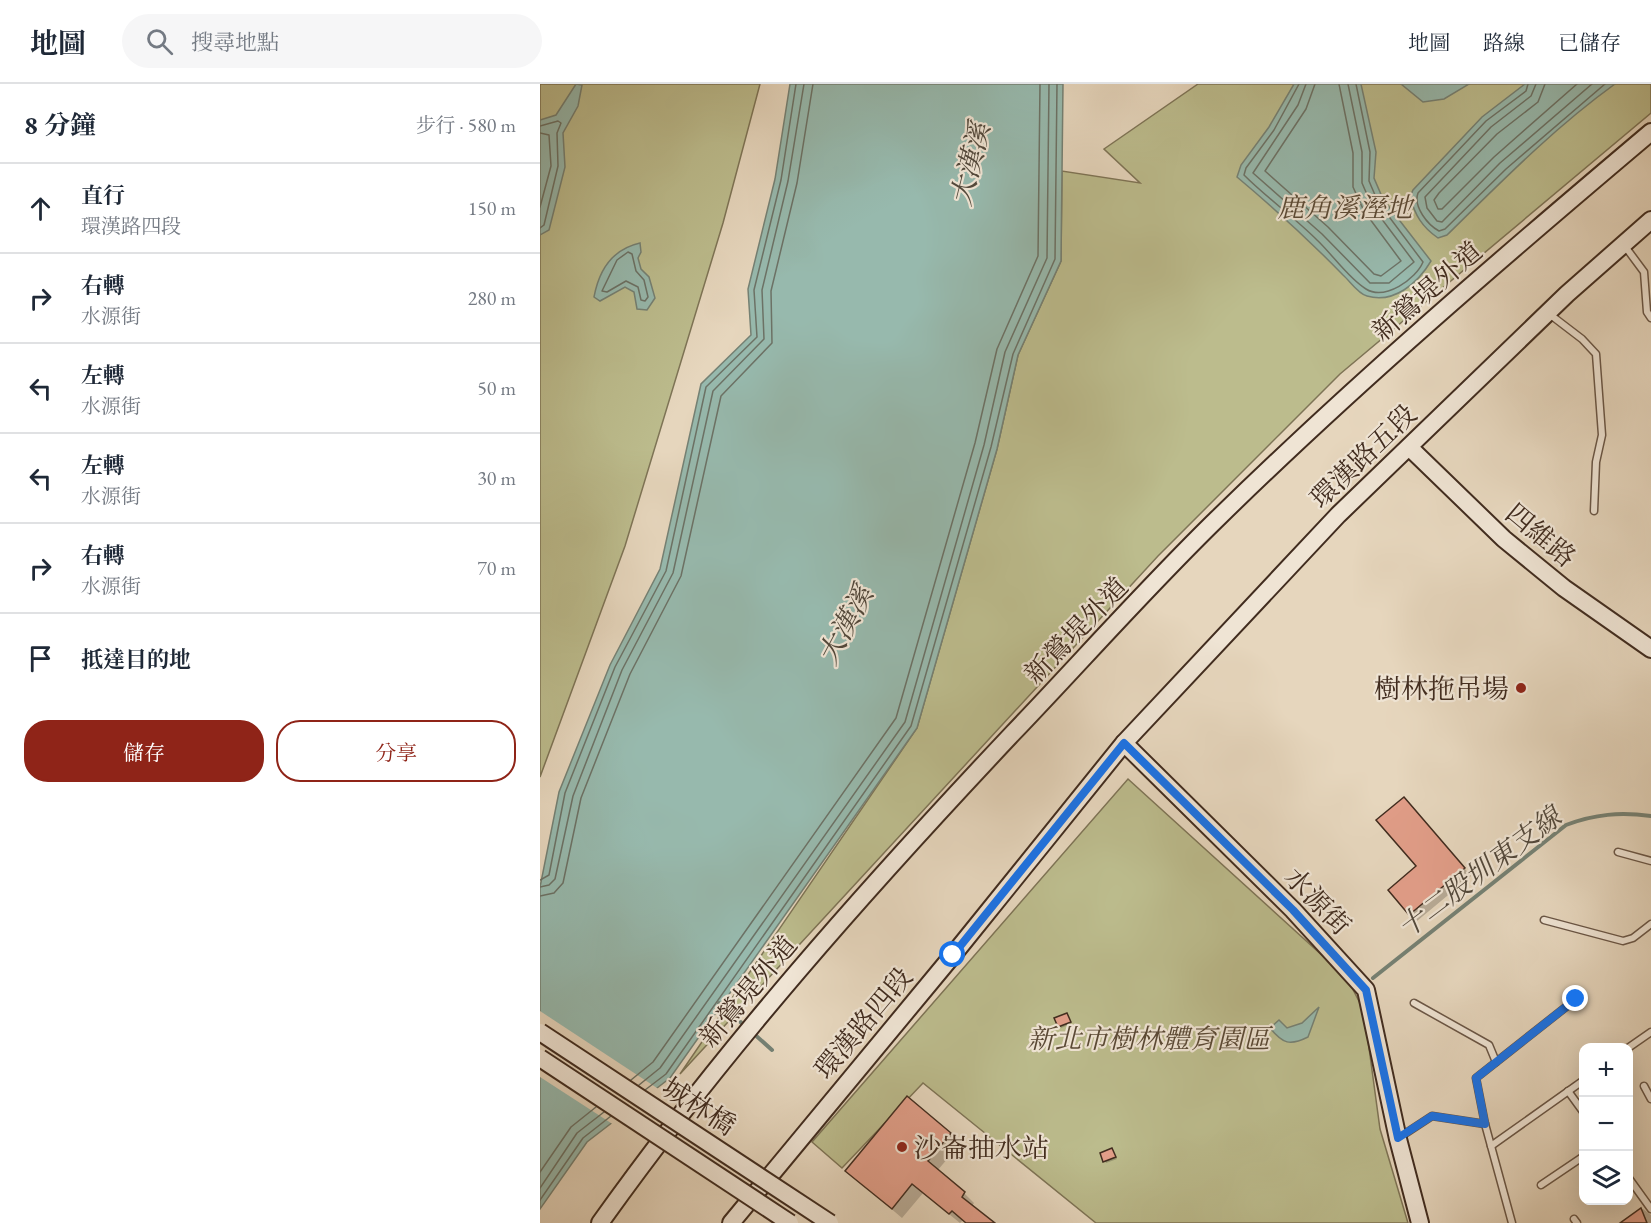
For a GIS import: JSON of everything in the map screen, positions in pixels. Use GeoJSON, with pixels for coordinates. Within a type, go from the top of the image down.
{"type":"FeatureCollection","features":[{"type":"Feature","properties":{"kind":"street","name":"新鶯堤外道"},"geometry":{"type":"LineString","coordinates":[[600,1223],[732,1047],[760,1015],[954,795],[1217,519],[1414,334],[1651,132]]}},
{"type":"Feature","properties":{"kind":"street","name":"環漢路五段"},"geometry":{"type":"LineString","coordinates":[[1124,743],[1338,515],[1548,312],[1651,220]]}},
{"type":"Feature","properties":{"kind":"street","name":"四維路"},"geometry":{"type":"LineString","coordinates":[[1409,447],[1504,539],[1564,588],[1651,649]]}},
{"type":"Feature","properties":{"kind":"street","name":"水源街"},"geometry":{"type":"LineString","coordinates":[[1124,743],[1293,910],[1366,990],[1398,1138],[1420,1223]]}},
{"type":"Feature","properties":{"kind":"street","name":"環漢路四段"},"geometry":{"type":"LineString","coordinates":[[731,1223],[953,955],[1124,743]]}},
{"type":"Feature","properties":{"kind":"street","name":"城林橋"},"geometry":{"type":"LineString","coordinates":[[540,1032],[830,1223]]}},
{"type":"Feature","properties":{"kind":"street","name":"城林橋"},"geometry":{"type":"LineString","coordinates":[[540,1059],[790,1223]]}},
{"type":"Feature","properties":{"kind":"lane"},"geometry":{"type":"LineString","coordinates":[[1623,244],[1644,272],[1647,312],[1651,318]]}},
{"type":"Feature","properties":{"kind":"lane"},"geometry":{"type":"LineString","coordinates":[[1548,312],[1582,339],[1596,354],[1602,435],[1596,462],[1594,511]]}},
{"type":"Feature","properties":{"kind":"lane"},"geometry":{"type":"LineString","coordinates":[[1618,852],[1651,861]]}},
{"type":"Feature","properties":{"kind":"lane"},"geometry":{"type":"LineString","coordinates":[[1544,920],[1623,941],[1634,938],[1651,924]]}},
{"type":"Feature","properties":{"kind":"lane"},"geometry":{"type":"LineString","coordinates":[[1512,1223],[1485,1124],[1476,1078],[1576,999]]}},
{"type":"Feature","properties":{"kind":"lane"},"geometry":{"type":"LineString","coordinates":[[1414,1003],[1488,1045],[1496,1062]]}},
{"type":"Feature","properties":{"kind":"lane"},"geometry":{"type":"LineString","coordinates":[[1633,1045],[1651,1032]]}},
{"type":"Feature","properties":{"kind":"lane"},"geometry":{"type":"LineString","coordinates":[[1491,1146],[1579,1083]]}},
{"type":"Feature","properties":{"kind":"lane"},"geometry":{"type":"LineString","coordinates":[[1644,1086],[1651,1099]]}},
{"type":"Feature","properties":{"kind":"lane"},"geometry":{"type":"LineString","coordinates":[[1568,1091],[1579,1106]]}},
{"type":"Feature","properties":{"kind":"lane"},"geometry":{"type":"LineString","coordinates":[[1398,1138],[1432,1116],[1485,1124]]}},
{"type":"Feature","properties":{"kind":"lane"},"geometry":{"type":"LineString","coordinates":[[1541,1185],[1579,1159]]}},
{"type":"Feature","properties":{"kind":"lane"},"geometry":{"type":"LineString","coordinates":[[1633,1183],[1651,1209]]}},
{"type":"Feature","properties":{"kind":"green space"},"geometry":{"type":"Polygon","coordinates":[[[540,84],[760,84],[723,223],[625,546],[540,777],[540,84]]]}},
{"type":"Feature","properties":{"kind":"green space","name":"鹿角溪溼地"},"geometry":{"type":"Polygon","coordinates":[[[1198,84],[1651,84],[1651,113],[1340,374],[1158,556],[680,1074],[917,728],[997,449],[1018,355],[1061,261],[1062,171],[1140,183],[1104,149],[1198,84]]]}},
{"type":"Feature","properties":{"kind":"green space","name":"新北市樹林體育園區"},"geometry":{"type":"Polygon","coordinates":[[[1128,779],[1347,978],[1364,1011],[1380,1129],[1408,1223],[1096,1223],[923,1083],[842,1168],[812,1142],[1128,779]]]}},
{"type":"Feature","properties":{"kind":"water"},"geometry":{"type":"Polygon","coordinates":[[[576,84],[582,85],[578,106],[563,133],[565,167],[549,230],[540,235],[540,120],[556,115],[576,84]]]}},
{"type":"Feature","properties":{"kind":"water","name":"大漢溪"},"geometry":{"type":"Polygon","coordinates":[[[790,84],[1063,84],[1061,261],[1018,355],[997,449],[917,728],[670,1078],[587,1142],[540,1209],[540,887],[559,792],[610,665],[660,569],[701,384],[751,335],[748,289],[775,179],[790,84]]]}},
{"type":"Feature","properties":{"kind":"water"},"geometry":{"type":"Polygon","coordinates":[[[1294,84],[1361,84],[1376,152],[1374,178],[1383,199],[1431,261],[1419,277],[1404,290],[1387,297],[1377,298],[1360,293],[1278,212],[1237,177],[1241,165],[1269,127],[1294,84]]]}},
{"type":"Feature","properties":{"kind":"water"},"geometry":{"type":"Polygon","coordinates":[[[1401,84],[1469,84],[1444,99],[1423,102],[1401,84]]]}},
{"type":"Feature","properties":{"kind":"water"},"geometry":{"type":"Polygon","coordinates":[[[1525,84],[1615,84],[1549,137],[1447,235],[1438,238],[1423,225],[1417,215],[1410,197],[1413,190],[1482,117],[1525,84]]]}},
{"type":"Feature","properties":{"kind":"water"},"geometry":{"type":"Polygon","coordinates":[[[640,243],[641,252],[638,258],[641,269],[649,277],[655,298],[647,310],[637,309],[634,292],[625,287],[600,301],[594,297],[596,287],[609,262],[622,250],[640,243]]]}},
{"type":"Feature","properties":{"kind":"water"},"geometry":{"type":"Polygon","coordinates":[[[1319,1007],[1308,1037],[1302,1040],[1287,1042],[1270,1028],[1279,1020],[1287,1028],[1302,1023],[1319,1007]]]}},
{"type":"Feature","properties":{"kind":"pier"},"geometry":{"type":"Polygon","coordinates":[[[540,1011],[660,1090],[614,1125],[540,1077],[540,1011]]]}},
{"type":"Feature","properties":{"kind":"building"},"geometry":{"type":"Polygon","coordinates":[[[1404,797],[1465,868],[1409,915],[1388,890],[1416,866],[1376,820],[1404,797]]]}},
{"type":"Feature","properties":{"kind":"building"},"geometry":{"type":"Polygon","coordinates":[[[1067,1013],[1071,1022],[1058,1027],[1054,1018],[1067,1013]]]}},
{"type":"Feature","properties":{"kind":"building","name":"沙崙抽水站"},"geometry":{"type":"Polygon","coordinates":[[[907,1096],[951,1133],[928,1161],[965,1192],[962,1197],[995,1223],[966,1223],[952,1211],[949,1214],[912,1184],[892,1209],[845,1171],[907,1096]]]}},
{"type":"Feature","properties":{"kind":"building"},"geometry":{"type":"Polygon","coordinates":[[[1112,1148],[1116,1157],[1103,1162],[1100,1153],[1112,1148]]]}},
{"type":"Feature","properties":{"kind":"building"},"geometry":{"type":"Polygon","coordinates":[[[1641,1208],[1647,1223],[1620,1223],[1641,1208]]]}},
{"type":"Feature","properties":{"kind":"waterway","name":"十二股圳東支線"},"geometry":{"type":"LineString","coordinates":[[1373,978],[1566,825],[1587,818],[1608,815],[1651,816]]}},
{"type":"Feature","properties":{"kind":"waterway"},"geometry":{"type":"LineString","coordinates":[[719,1003],[745,1026]]}},
{"type":"Feature","properties":{"kind":"waterway"},"geometry":{"type":"LineString","coordinates":[[753,1033],[772,1050]]}},
{"type":"Feature","properties":{"kind":"place","name":"樹林拖吊場"},"geometry":{"type":"Point","coordinates":[1521,688]}},
{"type":"Feature","properties":{"kind":"place","name":"沙崙抽水站"},"geometry":{"type":"Point","coordinates":[902,1147]}},
{"type":"Feature","properties":{"kind":"route"},"geometry":{"type":"LineString","coordinates":[[953,955],[1124,743],[1293,910],[1366,990],[1381,1050],[1398,1138],[1432,1116],[1485,1124],[1476,1078],[1576,999]]}}]}
